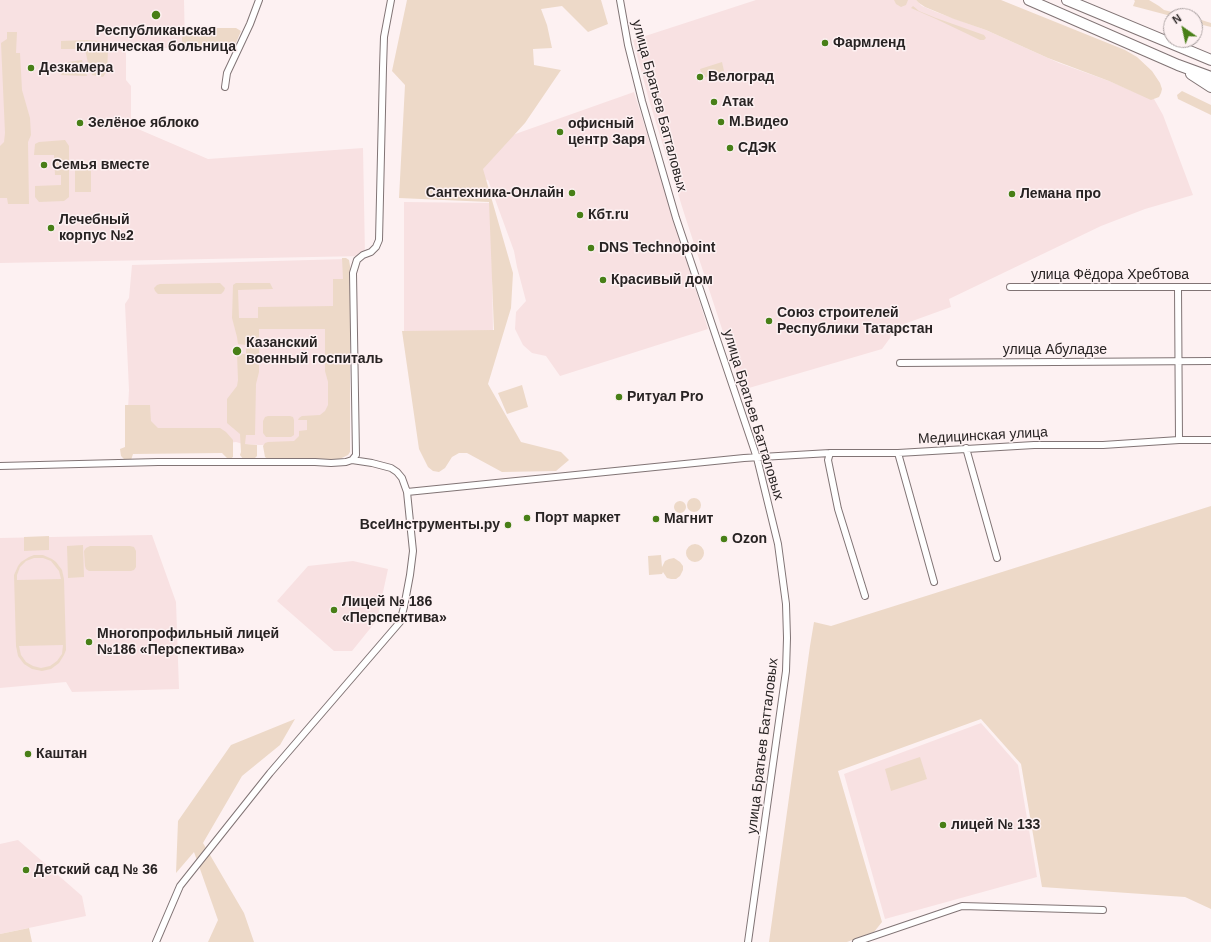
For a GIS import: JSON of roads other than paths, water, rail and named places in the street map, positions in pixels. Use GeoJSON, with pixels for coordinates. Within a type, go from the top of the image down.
{"type":"FeatureCollection","features":[{"type":"Feature","properties":{"kind":"main road"},"geometry":{"type":"LineString","coordinates":[[1029,0],[1211,77]]}},
{"type":"Feature","properties":{"kind":"main road"},"geometry":{"type":"LineString","coordinates":[[1067,0],[1163,39]]}},
{"type":"Feature","properties":{"kind":"main road"},"geometry":{"type":"LineString","coordinates":[[1185,48],[1211,53]]}},
{"type":"Feature","properties":{"kind":"main road"},"geometry":{"type":"LineString","coordinates":[[1185,48],[1211,60]]}},
{"type":"Feature","properties":{"kind":"main road"},"geometry":{"type":"LineString","coordinates":[[1178,64],[1211,87]]}},
{"type":"Feature","properties":{"kind":"street"},"geometry":{"type":"LineString","coordinates":[[225,87],[227,74],[250,24],[258,0]]}},
{"type":"Feature","properties":{"kind":"street"},"geometry":{"type":"LineString","coordinates":[[352,460],[356,455],[352,273],[357,260],[371,252],[376,247],[379,240],[382,69],[384,37],[391,0]]}},
{"type":"Feature","properties":{"kind":"street","name":"улица Братьев Батталовых"},"geometry":{"type":"LineString","coordinates":[[620,0],[628,44],[642,101],[673,208],[757,458],[778,544],[786,604],[786,671],[748,942]]}},
{"type":"Feature","properties":{"kind":"street","name":"улица Фёдора Хребтова"},"geometry":{"type":"LineString","coordinates":[[1010,287],[1211,287]]}},
{"type":"Feature","properties":{"kind":"street"},"geometry":{"type":"LineString","coordinates":[[1178,288],[1179,440]]}},
{"type":"Feature","properties":{"kind":"street","name":"улица Абуладзе"},"geometry":{"type":"LineString","coordinates":[[900,363],[1211,361]]}},
{"type":"Feature","properties":{"kind":"street","name":"Медицинская улица"},"geometry":{"type":"LineString","coordinates":[[407,492],[744,458],[830,453],[898,453],[1034,445],[1103,445],[1179,440],[1211,440]]}},
{"type":"Feature","properties":{"kind":"street"},"geometry":{"type":"LineString","coordinates":[[966,448],[996,558]]}},
{"type":"Feature","properties":{"kind":"street"},"geometry":{"type":"LineString","coordinates":[[830,453],[828,460],[838,509],[866,596]]}},
{"type":"Feature","properties":{"kind":"street"},"geometry":{"type":"LineString","coordinates":[[898,453],[934,582]]}},
{"type":"Feature","properties":{"kind":"street"},"geometry":{"type":"LineString","coordinates":[[0,466],[166,462],[331,463],[352,460],[391,468],[402,478],[407,492],[413,551],[410,575],[400,622],[270,773],[180,886],[156,942]]}},
{"type":"Feature","properties":{"kind":"street"},"geometry":{"type":"LineString","coordinates":[[856,942],[962,906],[1103,910]]}},
{"type":"Feature","properties":{"kind":"place","name":"Республиканская клиническая больница"},"geometry":{"type":"Point","coordinates":[156,15]}},
{"type":"Feature","properties":{"kind":"place","name":"Фармленд"},"geometry":{"type":"Point","coordinates":[825,43]}},
{"type":"Feature","properties":{"kind":"place","name":"Дезкамера"},"geometry":{"type":"Point","coordinates":[31,68]}},
{"type":"Feature","properties":{"kind":"place","name":"Велоград"},"geometry":{"type":"Point","coordinates":[700,77]}},
{"type":"Feature","properties":{"kind":"place","name":"Атак"},"geometry":{"type":"Point","coordinates":[714,102]}},
{"type":"Feature","properties":{"kind":"place","name":"М.Видео"},"geometry":{"type":"Point","coordinates":[721,122]}},
{"type":"Feature","properties":{"kind":"place","name":"Зелёное яблоко"},"geometry":{"type":"Point","coordinates":[80,123]}},
{"type":"Feature","properties":{"kind":"place","name":"офисный центр Заря"},"geometry":{"type":"Point","coordinates":[560,132]}},
{"type":"Feature","properties":{"kind":"place","name":"СДЭК"},"geometry":{"type":"Point","coordinates":[730,148]}},
{"type":"Feature","properties":{"kind":"place","name":"Семья вместе"},"geometry":{"type":"Point","coordinates":[44,165]}},
{"type":"Feature","properties":{"kind":"place","name":"Сантехника-Онлайн"},"geometry":{"type":"Point","coordinates":[572,193]}},
{"type":"Feature","properties":{"kind":"place","name":"Лемана про"},"geometry":{"type":"Point","coordinates":[1012,194]}},
{"type":"Feature","properties":{"kind":"place","name":"Кбт.ru"},"geometry":{"type":"Point","coordinates":[580,215]}},
{"type":"Feature","properties":{"kind":"place","name":"Лечебный корпус №2"},"geometry":{"type":"Point","coordinates":[51,228]}},
{"type":"Feature","properties":{"kind":"place","name":"DNS Technopoint"},"geometry":{"type":"Point","coordinates":[591,248]}},
{"type":"Feature","properties":{"kind":"place","name":"Красивый дом"},"geometry":{"type":"Point","coordinates":[603,280]}},
{"type":"Feature","properties":{"kind":"place","name":"Союз строителей Республики Татарстан"},"geometry":{"type":"Point","coordinates":[769,321]}},
{"type":"Feature","properties":{"kind":"place","name":"Казанский военный госпиталь"},"geometry":{"type":"Point","coordinates":[237,351]}},
{"type":"Feature","properties":{"kind":"place","name":"Ритуал Pro"},"geometry":{"type":"Point","coordinates":[619,397]}},
{"type":"Feature","properties":{"kind":"place","name":"Порт маркет"},"geometry":{"type":"Point","coordinates":[527,518]}},
{"type":"Feature","properties":{"kind":"place","name":"Магнит"},"geometry":{"type":"Point","coordinates":[656,519]}},
{"type":"Feature","properties":{"kind":"place","name":"ВсеИнструменты.ру"},"geometry":{"type":"Point","coordinates":[508,525]}},
{"type":"Feature","properties":{"kind":"place","name":"Ozon"},"geometry":{"type":"Point","coordinates":[724,539]}},
{"type":"Feature","properties":{"kind":"place","name":"Лицей № 186 «Перспектива»"},"geometry":{"type":"Point","coordinates":[334,610]}},
{"type":"Feature","properties":{"kind":"place","name":"Многопрофильный лицей №186 «Перспектива»"},"geometry":{"type":"Point","coordinates":[89,642]}},
{"type":"Feature","properties":{"kind":"place","name":"Каштан"},"geometry":{"type":"Point","coordinates":[28,754]}},
{"type":"Feature","properties":{"kind":"place","name":"лицей № 133"},"geometry":{"type":"Point","coordinates":[943,825]}},
{"type":"Feature","properties":{"kind":"place","name":"Детский сад № 36"},"geometry":{"type":"Point","coordinates":[26,870]}}]}
